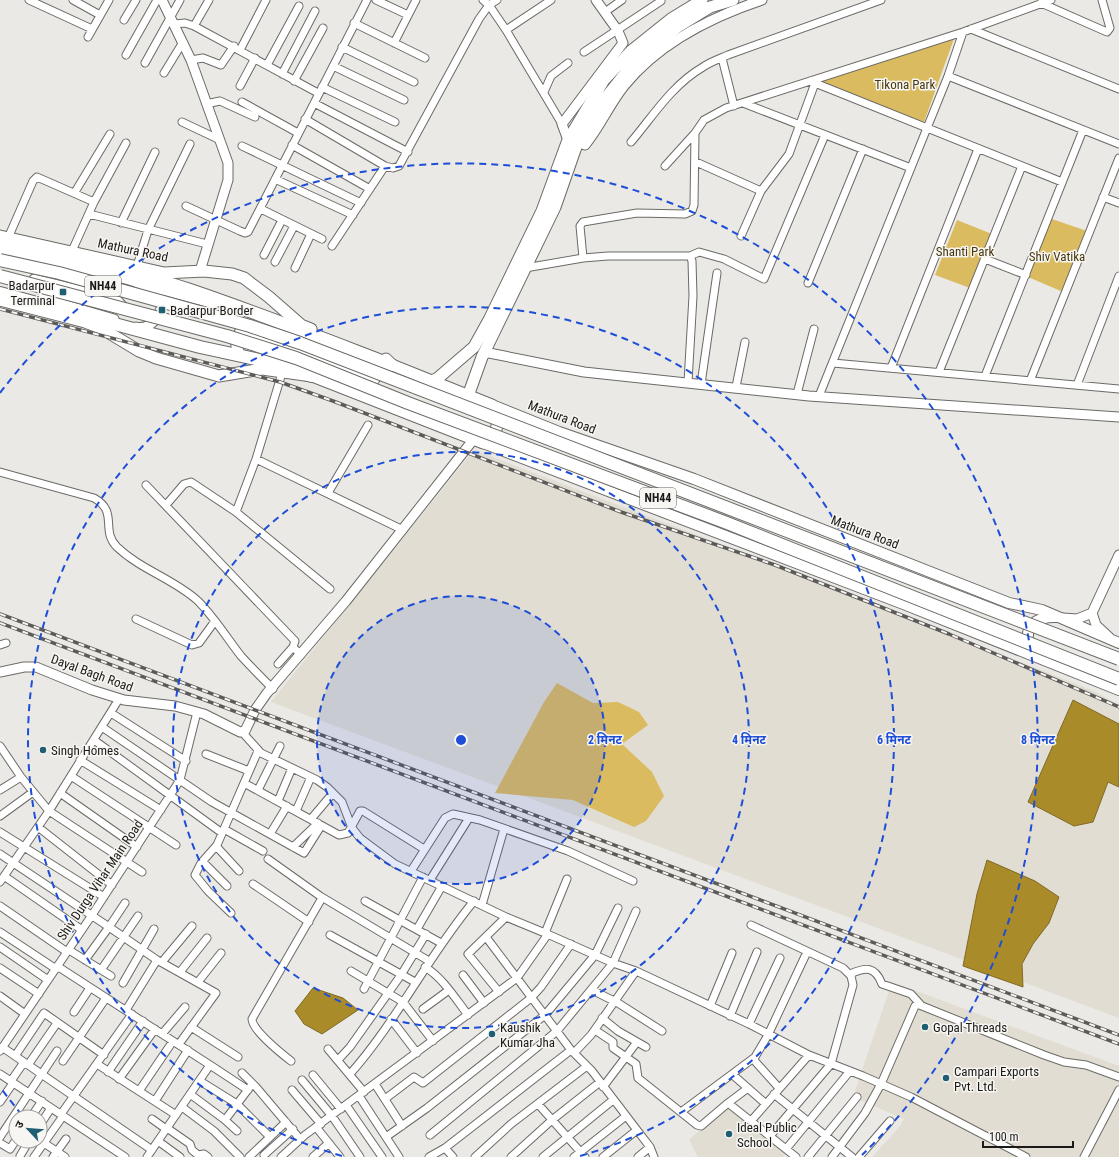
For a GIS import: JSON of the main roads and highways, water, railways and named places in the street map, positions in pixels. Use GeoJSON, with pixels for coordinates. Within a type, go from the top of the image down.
{"type":"FeatureCollection","features":[{"type":"Feature","properties":{"kind":"highway"},"geometry":{"type":"LineString","coordinates":[[3,239],[16,245],[158,281],[280,321],[387,363]]}},
{"type":"Feature","properties":{"kind":"highway","name":"Mathura Road"},"geometry":{"type":"LineString","coordinates":[[0,260],[59,273],[250,326],[300,343],[1119,659]]}},
{"type":"Feature","properties":{"kind":"highway","name":"NH44"},"geometry":{"type":"LineString","coordinates":[[0,276],[227,336],[296,358],[415,406],[727,523],[1118,688]]}},
{"type":"Feature","properties":{"kind":"highway"},"geometry":{"type":"LineString","coordinates":[[0,293],[200,347],[239,355],[312,376]]}},
{"type":"Feature","properties":{"kind":"main road"},"geometry":{"type":"LineString","coordinates":[[432,382],[474,347],[489,320],[542,211],[593,96],[615,66],[671,19],[702,0]]}},
{"type":"Feature","properties":{"kind":"main road"},"geometry":{"type":"LineString","coordinates":[[468,396],[484,352],[555,207],[573,142],[636,60],[679,26],[710,7],[733,0]]}},
{"type":"Feature","properties":{"kind":"main road","name":"Mathura Road"},"geometry":{"type":"LineString","coordinates":[[3,239],[72,251],[137,266],[164,274],[200,271],[232,274],[244,278],[270,297],[301,325],[384,357],[387,363],[432,382],[559,432],[694,479],[1009,603],[1042,610],[1115,641],[1119,646]]}},
{"type":"Feature","properties":{"kind":"main road"},"geometry":{"type":"LineString","coordinates":[[0,300],[85,322],[101,328],[139,351],[156,358],[219,376],[262,369],[312,376],[906,605],[1094,681],[1118,688]]}},
{"type":"Feature","properties":{"kind":"main road"},"geometry":{"type":"LineString","coordinates":[[239,355],[236,347],[237,337],[242,330],[251,330],[289,349],[339,368],[374,379]]}},
{"type":"Feature","properties":{"kind":"main road"},"geometry":{"type":"LineString","coordinates":[[372,400],[374,379],[387,363]]}},
{"type":"Feature","properties":{"kind":"main road"},"geometry":{"type":"LineString","coordinates":[[478,441],[490,439],[496,432],[498,415],[492,405]]}},
{"type":"Feature","properties":{"kind":"main road"},"geometry":{"type":"LineString","coordinates":[[1037,658],[1029,647],[1029,629],[1036,620],[1041,618],[1060,617]]}},
{"type":"Feature","properties":{"kind":"main road"},"geometry":{"type":"LineString","coordinates":[[1094,681],[1110,681],[1119,669]]}},
{"type":"Feature","properties":{"kind":"railway"},"geometry":{"type":"LineString","coordinates":[[0,309],[280,382],[621,512],[775,565],[949,634],[1119,707]]}},
{"type":"Feature","properties":{"kind":"railway"},"geometry":{"type":"LineString","coordinates":[[0,614],[1119,1035]]}},
{"type":"Feature","properties":{"kind":"railway"},"geometry":{"type":"LineString","coordinates":[[0,623],[1119,1044]]}},
{"type":"Feature","properties":{"kind":"place","name":"Badarpur Terminal"},"geometry":{"type":"Point","coordinates":[63,292]}},
{"type":"Feature","properties":{"kind":"place","name":"Badarpur Border"},"geometry":{"type":"Point","coordinates":[162,310]}},
{"type":"Feature","properties":{"kind":"place","name":"Singh Homes"},"geometry":{"type":"Point","coordinates":[43,750]}},
{"type":"Feature","properties":{"kind":"place","name":"Gopal Threads"},"geometry":{"type":"Point","coordinates":[925,1027]}},
{"type":"Feature","properties":{"kind":"place","name":"Kaushik Kumar Jha"},"geometry":{"type":"Point","coordinates":[492,1034]}},
{"type":"Feature","properties":{"kind":"place","name":"Campari Exports Pvt. Ltd."},"geometry":{"type":"Point","coordinates":[946,1078]}},
{"type":"Feature","properties":{"kind":"place","name":"Ideal Public School"},"geometry":{"type":"Point","coordinates":[729,1134]}},
{"type":"Feature","properties":{"kind":"park label","name":"Tikona Park"},"geometry":{"type":"Point","coordinates":[905,84]}},
{"type":"Feature","properties":{"kind":"park label","name":"Shanti Park"},"geometry":{"type":"Point","coordinates":[965,251]}},
{"type":"Feature","properties":{"kind":"park label","name":"Shiv Vatika"},"geometry":{"type":"Point","coordinates":[1057,256]}}]}
